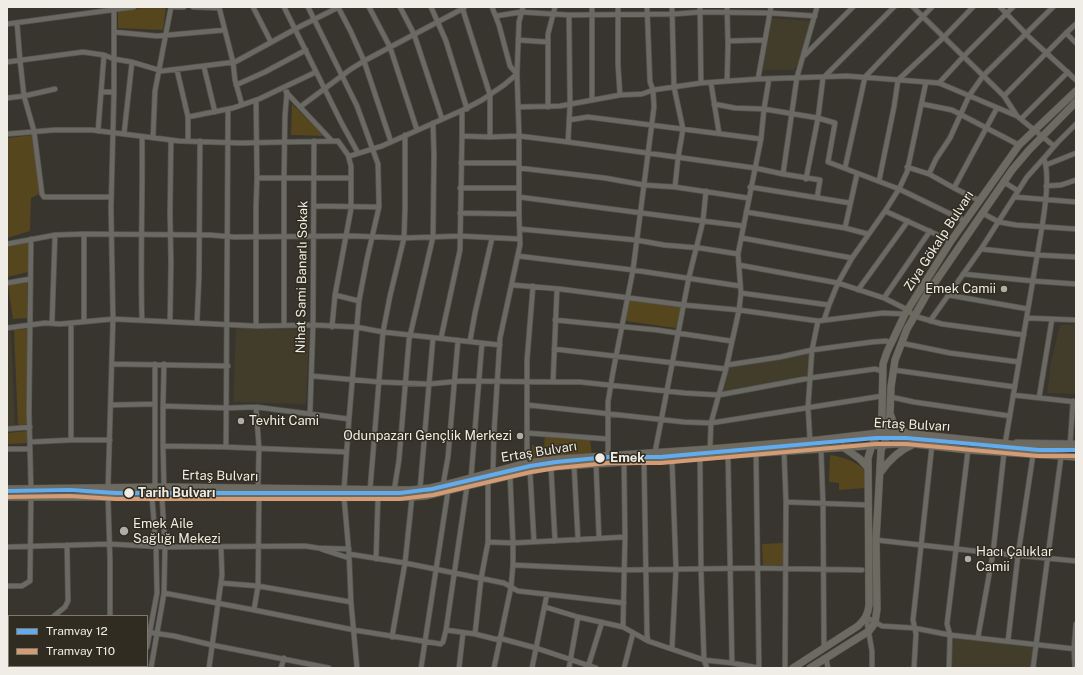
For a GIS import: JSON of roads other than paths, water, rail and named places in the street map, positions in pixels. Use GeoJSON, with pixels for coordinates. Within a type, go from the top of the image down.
{"type":"FeatureCollection","features":[{"type":"Feature","properties":{"kind":"main road","name":"Ziya Gökalp Bulvarı"},"geometry":{"type":"LineString","coordinates":[[879,433],[882,415],[882,371],[887,352],[907,312],[951,241],[1019,145],[1033,130],[1076,91]]}},
{"type":"Feature","properties":{"kind":"main road","name":"Ziya Gökalp Bulvarı"},"geometry":{"type":"LineString","coordinates":[[875,623],[877,609],[876,540],[881,450],[888,433],[895,360],[906,329],[927,294],[1004,182],[1028,150],[1076,102]]}},
{"type":"Feature","properties":{"kind":"main road"},"geometry":{"type":"LineString","coordinates":[[890,414],[893,423],[899,429],[908,434]]}},
{"type":"Feature","properties":{"kind":"main road"},"geometry":{"type":"LineString","coordinates":[[865,435],[875,429],[882,415]]}},
{"type":"Feature","properties":{"kind":"main road","name":"Ertaş Bulvarı"},"geometry":{"type":"LineString","coordinates":[[7,489],[64,498],[412,497],[425,496],[470,478],[527,463],[608,455],[810,441],[879,433],[908,434],[1006,443],[1073,445]]}},
{"type":"Feature","properties":{"kind":"main road"},"geometry":{"type":"LineString","coordinates":[[793,668],[858,626],[866,617],[869,605],[868,458],[872,445],[879,433]]}},
{"type":"Feature","properties":{"kind":"main road","name":"Ertaş Bulvarı"},"geometry":{"type":"LineString","coordinates":[[7,497],[31,493],[155,487],[370,490],[445,488],[467,486],[510,475],[551,467],[672,460],[883,444],[914,444],[1004,453],[1076,457]]}},
{"type":"Feature","properties":{"kind":"main road"},"geometry":{"type":"LineString","coordinates":[[880,473],[888,462],[898,453],[914,444]]}},
{"type":"Feature","properties":{"kind":"main road"},"geometry":{"type":"LineString","coordinates":[[843,447],[860,459],[868,468]]}},
{"type":"Feature","properties":{"kind":"main road"},"geometry":{"type":"LineString","coordinates":[[810,668],[869,631],[875,623]]}},
{"type":"Feature","properties":{"kind":"street"},"geometry":{"type":"LineString","coordinates":[[7,24],[134,7]]}},
{"type":"Feature","properties":{"kind":"street"},"geometry":{"type":"LineString","coordinates":[[153,138],[155,91],[171,7],[184,7]]}},
{"type":"Feature","properties":{"kind":"street"},"geometry":{"type":"LineString","coordinates":[[193,7],[219,7],[233,62],[236,85],[242,105]]}},
{"type":"Feature","properties":{"kind":"street"},"geometry":{"type":"LineString","coordinates":[[253,7],[271,42]]}},
{"type":"Feature","properties":{"kind":"street"},"geometry":{"type":"LineString","coordinates":[[284,7],[358,153]]}},
{"type":"Feature","properties":{"kind":"street"},"geometry":{"type":"LineString","coordinates":[[308,7],[357,106],[378,164],[379,207],[359,301],[344,489]]}},
{"type":"Feature","properties":{"kind":"street"},"geometry":{"type":"LineString","coordinates":[[7,62],[83,52],[104,55],[158,70],[177,70],[204,67],[233,62],[338,7],[352,32],[364,61],[391,142]]}},
{"type":"Feature","properties":{"kind":"street"},"geometry":{"type":"LineString","coordinates":[[369,7],[390,47],[417,130]]}},
{"type":"Feature","properties":{"kind":"street"},"geometry":{"type":"LineString","coordinates":[[400,7],[414,34],[442,119]]}},
{"type":"Feature","properties":{"kind":"street"},"geometry":{"type":"LineString","coordinates":[[431,7],[446,41],[464,110],[460,188],[460,250],[440,338]]}},
{"type":"Feature","properties":{"kind":"street"},"geometry":{"type":"LineString","coordinates":[[300,107],[364,61],[464,7],[490,95],[490,137]]}},
{"type":"Feature","properties":{"kind":"street"},"geometry":{"type":"LineString","coordinates":[[492,7],[510,66],[517,74]]}},
{"type":"Feature","properties":{"kind":"street"},"geometry":{"type":"LineString","coordinates":[[493,471],[500,345],[513,285],[520,239],[517,74],[518,22],[524,7]]}},
{"type":"Feature","properties":{"kind":"street"},"geometry":{"type":"LineString","coordinates":[[548,107],[548,42],[555,7]]}},
{"type":"Feature","properties":{"kind":"street"},"geometry":{"type":"LineString","coordinates":[[592,7],[592,100]]}},
{"type":"Feature","properties":{"kind":"street"},"geometry":{"type":"LineString","coordinates":[[618,7],[618,65],[620,95]]}},
{"type":"Feature","properties":{"kind":"street"},"geometry":{"type":"LineString","coordinates":[[608,455],[608,414],[611,385],[633,270],[654,107],[653,90],[650,82],[647,7]]}},
{"type":"Feature","properties":{"kind":"street"},"geometry":{"type":"LineString","coordinates":[[672,7],[674,87],[684,129],[678,158],[675,187]]}},
{"type":"Feature","properties":{"kind":"street"},"geometry":{"type":"LineString","coordinates":[[727,7],[727,81]]}},
{"type":"Feature","properties":{"kind":"street"},"geometry":{"type":"LineString","coordinates":[[756,7],[756,13]]}},
{"type":"Feature","properties":{"kind":"street"},"geometry":{"type":"LineString","coordinates":[[758,79],[771,7]]}},
{"type":"Feature","properties":{"kind":"street"},"geometry":{"type":"LineString","coordinates":[[783,174],[797,77],[817,7]]}},
{"type":"Feature","properties":{"kind":"street"},"geometry":{"type":"LineString","coordinates":[[804,56],[853,7]]}},
{"type":"Feature","properties":{"kind":"street"},"geometry":{"type":"LineString","coordinates":[[806,179],[818,118],[823,78],[894,7]]}},
{"type":"Feature","properties":{"kind":"street"},"geometry":{"type":"LineString","coordinates":[[913,7],[1004,96],[1019,117],[1054,146]]}},
{"type":"Feature","properties":{"kind":"street"},"geometry":{"type":"LineString","coordinates":[[845,168],[865,77],[932,7]]}},
{"type":"Feature","properties":{"kind":"street"},"geometry":{"type":"LineString","coordinates":[[878,182],[894,107],[898,80],[944,37],[973,7]]}},
{"type":"Feature","properties":{"kind":"street"},"geometry":{"type":"LineString","coordinates":[[1000,7],[1026,34],[1076,80]]}},
{"type":"Feature","properties":{"kind":"street"},"geometry":{"type":"LineString","coordinates":[[939,83],[1013,7]]}},
{"type":"Feature","properties":{"kind":"street"},"geometry":{"type":"LineString","coordinates":[[929,174],[936,159],[950,138],[968,96],[983,76],[1053,7]]}},
{"type":"Feature","properties":{"kind":"street"},"geometry":{"type":"LineString","coordinates":[[108,489],[113,319],[111,235],[114,9]]}},
{"type":"Feature","properties":{"kind":"street"},"geometry":{"type":"LineString","coordinates":[[496,16],[521,12],[592,15],[672,14],[700,10],[727,13],[770,13],[815,16]]}},
{"type":"Feature","properties":{"kind":"street"},"geometry":{"type":"LineString","coordinates":[[700,10],[701,83]]}},
{"type":"Feature","properties":{"kind":"street"},"geometry":{"type":"LineString","coordinates":[[568,142],[570,104],[569,15]]}},
{"type":"Feature","properties":{"kind":"street"},"geometry":{"type":"LineString","coordinates":[[17,23],[24,96],[34,131],[42,194],[44,197],[112,197]]}},
{"type":"Feature","properties":{"kind":"street"},"geometry":{"type":"LineString","coordinates":[[1004,96],[1076,24]]}},
{"type":"Feature","properties":{"kind":"street"},"geometry":{"type":"LineString","coordinates":[[114,32],[157,36],[225,30]]}},
{"type":"Feature","properties":{"kind":"street"},"geometry":{"type":"LineString","coordinates":[[1066,33],[1076,43]]}},
{"type":"Feature","properties":{"kind":"street"},"geometry":{"type":"LineString","coordinates":[[518,40],[548,42]]}},
{"type":"Feature","properties":{"kind":"street"},"geometry":{"type":"LineString","coordinates":[[728,41],[765,40]]}},
{"type":"Feature","properties":{"kind":"street"},"geometry":{"type":"LineString","coordinates":[[236,85],[265,72],[306,50]]}},
{"type":"Feature","properties":{"kind":"street"},"geometry":{"type":"LineString","coordinates":[[98,131],[104,55]]}},
{"type":"Feature","properties":{"kind":"street"},"geometry":{"type":"LineString","coordinates":[[124,134],[132,62]]}},
{"type":"Feature","properties":{"kind":"street"},"geometry":{"type":"LineString","coordinates":[[204,67],[214,112]]}},
{"type":"Feature","properties":{"kind":"street"},"geometry":{"type":"LineString","coordinates":[[177,70],[188,117],[188,141]]}},
{"type":"Feature","properties":{"kind":"street"},"geometry":{"type":"LineString","coordinates":[[188,117],[242,105],[316,72]]}},
{"type":"Feature","properties":{"kind":"street"},"geometry":{"type":"LineString","coordinates":[[1019,117],[1068,72]]}},
{"type":"Feature","properties":{"kind":"street"},"geometry":{"type":"LineString","coordinates":[[348,155],[350,156],[391,142],[464,110],[490,95],[517,74]]}},
{"type":"Feature","properties":{"kind":"street"},"geometry":{"type":"LineString","coordinates":[[518,107],[548,107],[620,95],[642,94],[653,90],[701,83],[797,77],[823,78],[847,76],[939,83],[1019,117]]}},
{"type":"Feature","properties":{"kind":"street"},"geometry":{"type":"LineString","coordinates":[[710,449],[711,423],[739,310],[741,293],[738,254],[750,187],[761,139],[769,79]]}},
{"type":"Feature","properties":{"kind":"street"},"geometry":{"type":"LineString","coordinates":[[824,320],[828,305],[852,258],[899,189],[907,167],[926,82]]}},
{"type":"Feature","properties":{"kind":"street"},"geometry":{"type":"LineString","coordinates":[[711,83],[719,133]]}},
{"type":"Feature","properties":{"kind":"street"},"geometry":{"type":"LineString","coordinates":[[283,87],[332,141]]}},
{"type":"Feature","properties":{"kind":"street"},"geometry":{"type":"LineString","coordinates":[[7,98],[55,89]]}},
{"type":"Feature","properties":{"kind":"street"},"geometry":{"type":"LineString","coordinates":[[101,92],[114,92]]}},
{"type":"Feature","properties":{"kind":"street"},"geometry":{"type":"LineString","coordinates":[[284,325],[284,179],[285,115],[287,92]]}},
{"type":"Feature","properties":{"kind":"street"},"geometry":{"type":"LineString","coordinates":[[256,100],[256,326]]}},
{"type":"Feature","properties":{"kind":"street"},"geometry":{"type":"LineString","coordinates":[[714,104],[735,108],[764,109],[818,118],[836,124],[828,162],[899,189],[965,221]]}},
{"type":"Feature","properties":{"kind":"street"},"geometry":{"type":"LineString","coordinates":[[922,104],[952,110],[1019,145]]}},
{"type":"Feature","properties":{"kind":"street"},"geometry":{"type":"LineString","coordinates":[[954,188],[997,108]]}},
{"type":"Feature","properties":{"kind":"street"},"geometry":{"type":"LineString","coordinates":[[226,447],[228,366],[228,109]]}},
{"type":"Feature","properties":{"kind":"street"},"geometry":{"type":"LineString","coordinates":[[568,120],[588,117],[761,139]]}},
{"type":"Feature","properties":{"kind":"street"},"geometry":{"type":"LineString","coordinates":[[394,490],[399,460],[410,335],[433,237],[433,123]]}},
{"type":"Feature","properties":{"kind":"street"},"geometry":{"type":"LineString","coordinates":[[930,321],[1000,222],[1027,177],[1054,146],[1076,124]]}},
{"type":"Feature","properties":{"kind":"street"},"geometry":{"type":"LineString","coordinates":[[7,134],[54,130],[98,131],[188,141],[257,143],[338,141],[348,155],[351,166],[351,206],[347,236],[335,295],[332,327]]}},
{"type":"Feature","properties":{"kind":"street"},"geometry":{"type":"LineString","coordinates":[[370,490],[383,332],[404,238],[405,136]]}},
{"type":"Feature","properties":{"kind":"street"},"geometry":{"type":"LineString","coordinates":[[462,136],[519,136],[754,168],[806,179],[820,180],[817,198]]}},
{"type":"Feature","properties":{"kind":"street"},"geometry":{"type":"LineString","coordinates":[[142,137],[142,235],[140,282],[142,320]]}},
{"type":"Feature","properties":{"kind":"street"},"geometry":{"type":"LineString","coordinates":[[170,321],[171,140]]}},
{"type":"Feature","properties":{"kind":"street"},"geometry":{"type":"LineString","coordinates":[[197,322],[199,277],[198,235],[200,141]]}},
{"type":"Feature","properties":{"kind":"street","name":"Nihat Sami Banarlı Sokak"},"geometry":{"type":"LineString","coordinates":[[310,414],[313,325],[314,141]]}},
{"type":"Feature","properties":{"kind":"street"},"geometry":{"type":"LineString","coordinates":[[1046,165],[1076,153]]}},
{"type":"Feature","properties":{"kind":"street"},"geometry":{"type":"LineString","coordinates":[[1006,443],[1046,200],[1046,165],[1044,158]]}},
{"type":"Feature","properties":{"kind":"street"},"geometry":{"type":"LineString","coordinates":[[461,163],[519,165],[644,185],[675,187],[748,198]]}},
{"type":"Feature","properties":{"kind":"street"},"geometry":{"type":"LineString","coordinates":[[907,167],[929,174],[980,200]]}},
{"type":"Feature","properties":{"kind":"street"},"geometry":{"type":"LineString","coordinates":[[845,228],[857,174]]}},
{"type":"Feature","properties":{"kind":"street"},"geometry":{"type":"LineString","coordinates":[[257,178],[351,178]]}},
{"type":"Feature","properties":{"kind":"street"},"geometry":{"type":"LineString","coordinates":[[1046,186],[1061,185],[1076,180]]}},
{"type":"Feature","properties":{"kind":"street"},"geometry":{"type":"LineString","coordinates":[[1004,182],[1018,191]]}},
{"type":"Feature","properties":{"kind":"street"},"geometry":{"type":"LineString","coordinates":[[750,187],[850,203]]}},
{"type":"Feature","properties":{"kind":"street"},"geometry":{"type":"LineString","coordinates":[[460,188],[519,188]]}},
{"type":"Feature","properties":{"kind":"street"},"geometry":{"type":"LineString","coordinates":[[655,452],[689,277],[703,221],[706,191]]}},
{"type":"Feature","properties":{"kind":"street"},"geometry":{"type":"LineString","coordinates":[[519,197],[640,213],[661,214],[744,226]]}},
{"type":"Feature","properties":{"kind":"street"},"geometry":{"type":"LineString","coordinates":[[1015,197],[1076,202]]}},
{"type":"Feature","properties":{"kind":"street"},"geometry":{"type":"LineString","coordinates":[[314,206],[379,207]]}},
{"type":"Feature","properties":{"kind":"street"},"geometry":{"type":"LineString","coordinates":[[885,211],[951,241]]}},
{"type":"Feature","properties":{"kind":"street"},"geometry":{"type":"LineString","coordinates":[[746,212],[845,228],[868,234]]}},
{"type":"Feature","properties":{"kind":"street"},"geometry":{"type":"LineString","coordinates":[[460,213],[519,214]]}},
{"type":"Feature","properties":{"kind":"street"},"geometry":{"type":"LineString","coordinates":[[982,213],[1000,222],[1016,225],[1076,230]]}},
{"type":"Feature","properties":{"kind":"street"},"geometry":{"type":"LineString","coordinates":[[858,290],[908,221]]}},
{"type":"Feature","properties":{"kind":"street"},"geometry":{"type":"LineString","coordinates":[[520,229],[636,240],[738,254]]}},
{"type":"Feature","properties":{"kind":"street"},"geometry":{"type":"LineString","coordinates":[[884,298],[930,231]]}},
{"type":"Feature","properties":{"kind":"street"},"geometry":{"type":"LineString","coordinates":[[84,234],[84,321]]}},
{"type":"Feature","properties":{"kind":"street"},"geometry":{"type":"LineString","coordinates":[[7,244],[55,235],[84,234],[256,237],[373,236],[404,238],[460,236],[520,239]]}},
{"type":"Feature","properties":{"kind":"street"},"geometry":{"type":"LineString","coordinates":[[52,324],[55,235]]}},
{"type":"Feature","properties":{"kind":"street"},"geometry":{"type":"LineString","coordinates":[[470,341],[492,238]]}},
{"type":"Feature","properties":{"kind":"street"},"geometry":{"type":"LineString","coordinates":[[742,238],[852,258]]}},
{"type":"Feature","properties":{"kind":"street"},"geometry":{"type":"LineString","coordinates":[[7,586],[22,586],[30,581],[31,493],[29,411],[31,239]]}},
{"type":"Feature","properties":{"kind":"street"},"geometry":{"type":"LineString","coordinates":[[981,249],[1076,257]]}},
{"type":"Feature","properties":{"kind":"street"},"geometry":{"type":"LineString","coordinates":[[518,256],[689,277],[740,286]]}},
{"type":"Feature","properties":{"kind":"street"},"geometry":{"type":"LineString","coordinates":[[739,265],[838,283],[884,298],[914,316],[930,321],[1024,335]]}},
{"type":"Feature","properties":{"kind":"street"},"geometry":{"type":"LineString","coordinates":[[963,274],[1076,284]]}},
{"type":"Feature","properties":{"kind":"street"},"geometry":{"type":"LineString","coordinates":[[7,283],[30,279]]}},
{"type":"Feature","properties":{"kind":"street"},"geometry":{"type":"LineString","coordinates":[[513,285],[533,286],[684,305],[739,310],[818,321],[883,313],[907,312]]}},
{"type":"Feature","properties":{"kind":"street"},"geometry":{"type":"LineString","coordinates":[[527,463],[527,381],[533,286]]}},
{"type":"Feature","properties":{"kind":"street"},"geometry":{"type":"LineString","coordinates":[[553,382],[557,289]]}},
{"type":"Feature","properties":{"kind":"street"},"geometry":{"type":"LineString","coordinates":[[741,293],[828,305]]}},
{"type":"Feature","properties":{"kind":"street"},"geometry":{"type":"LineString","coordinates":[[335,295],[359,301]]}},
{"type":"Feature","properties":{"kind":"street"},"geometry":{"type":"LineString","coordinates":[[948,295],[1028,309]]}},
{"type":"Feature","properties":{"kind":"street"},"geometry":{"type":"LineString","coordinates":[[1027,318],[1076,320]]}},
{"type":"Feature","properties":{"kind":"street"},"geometry":{"type":"LineString","coordinates":[[7,328],[113,319],[256,326],[313,325],[356,327],[383,332],[500,345]]}},
{"type":"Feature","properties":{"kind":"street"},"geometry":{"type":"LineString","coordinates":[[1039,398],[1052,319]]}},
{"type":"Feature","properties":{"kind":"street"},"geometry":{"type":"LineString","coordinates":[[555,320],[657,330],[732,341]]}},
{"type":"Feature","properties":{"kind":"street"},"geometry":{"type":"LineString","coordinates":[[810,441],[808,407],[812,350],[818,321]]}},
{"type":"Feature","properties":{"kind":"street"},"geometry":{"type":"LineString","coordinates":[[71,323],[71,440]]}},
{"type":"Feature","properties":{"kind":"street"},"geometry":{"type":"LineString","coordinates":[[420,489],[434,338]]}},
{"type":"Feature","properties":{"kind":"street"},"geometry":{"type":"LineString","coordinates":[[421,668],[436,569],[448,457],[458,340]]}},
{"type":"Feature","properties":{"kind":"street"},"geometry":{"type":"LineString","coordinates":[[554,349],[726,367],[780,358],[812,350],[872,342],[886,341],[892,343]]}},
{"type":"Feature","properties":{"kind":"street"},"geometry":{"type":"LineString","coordinates":[[470,478],[482,343]]}},
{"type":"Feature","properties":{"kind":"street"},"geometry":{"type":"LineString","coordinates":[[902,343],[950,353],[1019,362]]}},
{"type":"Feature","properties":{"kind":"street"},"geometry":{"type":"LineString","coordinates":[[112,364],[228,366]]}},
{"type":"Feature","properties":{"kind":"street"},"geometry":{"type":"LineString","coordinates":[[155,364],[155,487]]}},
{"type":"Feature","properties":{"kind":"street"},"geometry":{"type":"LineString","coordinates":[[164,364],[164,487]]}},
{"type":"Feature","properties":{"kind":"street"},"geometry":{"type":"LineString","coordinates":[[312,376],[379,382],[429,384],[479,381],[580,382],[719,395],[810,378],[874,369],[882,371]]}},
{"type":"Feature","properties":{"kind":"street"},"geometry":{"type":"LineString","coordinates":[[894,370],[1015,387]]}},
{"type":"Feature","properties":{"kind":"street"},"geometry":{"type":"LineString","coordinates":[[1013,395],[1074,402],[1073,445]]}},
{"type":"Feature","properties":{"kind":"street"},"geometry":{"type":"LineString","coordinates":[[528,405],[661,420],[711,423],[882,396]]}},
{"type":"Feature","properties":{"kind":"street"},"geometry":{"type":"LineString","coordinates":[[891,397],[914,402],[1010,416]]}},
{"type":"Feature","properties":{"kind":"street"},"geometry":{"type":"LineString","coordinates":[[111,405],[154,404]]}},
{"type":"Feature","properties":{"kind":"street"},"geometry":{"type":"LineString","coordinates":[[164,406],[227,408],[256,407],[349,419]]}},
{"type":"Feature","properties":{"kind":"street"},"geometry":{"type":"LineString","coordinates":[[256,407],[259,448],[258,489]]}},
{"type":"Feature","properties":{"kind":"street"},"geometry":{"type":"LineString","coordinates":[[7,429],[30,428]]}},
{"type":"Feature","properties":{"kind":"street"},"geometry":{"type":"LineString","coordinates":[[527,432],[608,439]]}},
{"type":"Feature","properties":{"kind":"street"},"geometry":{"type":"LineString","coordinates":[[30,442],[110,440]]}},
{"type":"Feature","properties":{"kind":"street"},"geometry":{"type":"LineString","coordinates":[[163,446],[346,452]]}},
{"type":"Feature","properties":{"kind":"street"},"geometry":{"type":"LineString","coordinates":[[914,668],[916,634],[914,620],[932,446]]}},
{"type":"Feature","properties":{"kind":"street"},"geometry":{"type":"LineString","coordinates":[[7,449],[30,449]]}},
{"type":"Feature","properties":{"kind":"street"},"geometry":{"type":"LineString","coordinates":[[822,449],[824,648]]}},
{"type":"Feature","properties":{"kind":"street"},"geometry":{"type":"LineString","coordinates":[[949,668],[950,635],[947,624],[968,450]]}},
{"type":"Feature","properties":{"kind":"street"},"geometry":{"type":"LineString","coordinates":[[784,451],[786,502],[785,668]]}},
{"type":"Feature","properties":{"kind":"street"},"geometry":{"type":"LineString","coordinates":[[545,607],[578,617],[624,627],[648,640],[704,660],[759,668],[756,453]]}},
{"type":"Feature","properties":{"kind":"street"},"geometry":{"type":"LineString","coordinates":[[978,637],[993,553],[1004,453]]}},
{"type":"Feature","properties":{"kind":"street"},"geometry":{"type":"LineString","coordinates":[[1008,641],[1018,555],[1033,455]]}},
{"type":"Feature","properties":{"kind":"street"},"geometry":{"type":"LineString","coordinates":[[728,456],[732,663]]}},
{"type":"Feature","properties":{"kind":"street"},"geometry":{"type":"LineString","coordinates":[[1033,668],[1060,457]]}},
{"type":"Feature","properties":{"kind":"street"},"geometry":{"type":"LineString","coordinates":[[700,458],[704,660],[707,668]]}},
{"type":"Feature","properties":{"kind":"street"},"geometry":{"type":"LineString","coordinates":[[672,460],[676,569],[672,649]]}},
{"type":"Feature","properties":{"kind":"street"},"geometry":{"type":"LineString","coordinates":[[644,461],[648,640]]}},
{"type":"Feature","properties":{"kind":"street"},"geometry":{"type":"LineString","coordinates":[[624,463],[624,627]]}},
{"type":"Feature","properties":{"kind":"street"},"geometry":{"type":"LineString","coordinates":[[596,464],[599,538]]}},
{"type":"Feature","properties":{"kind":"street"},"geometry":{"type":"LineString","coordinates":[[574,465],[578,540]]}},
{"type":"Feature","properties":{"kind":"street"},"geometry":{"type":"LineString","coordinates":[[551,467],[555,541]]}},
{"type":"Feature","properties":{"kind":"street"},"geometry":{"type":"LineString","coordinates":[[530,471],[534,542]]}},
{"type":"Feature","properties":{"kind":"street"},"geometry":{"type":"LineString","coordinates":[[494,668],[511,587],[514,565],[510,475]]}},
{"type":"Feature","properties":{"kind":"street"},"geometry":{"type":"LineString","coordinates":[[476,634],[481,579],[488,542],[488,481]]}},
{"type":"Feature","properties":{"kind":"street"},"geometry":{"type":"LineString","coordinates":[[164,593],[392,637],[441,644],[444,642],[446,630],[467,486]]}},
{"type":"Feature","properties":{"kind":"street"},"geometry":{"type":"LineString","coordinates":[[108,497],[110,615]]}},
{"type":"Feature","properties":{"kind":"street"},"geometry":{"type":"LineString","coordinates":[[152,497],[156,547],[157,593],[148,632],[329,668]]}},
{"type":"Feature","properties":{"kind":"street"},"geometry":{"type":"LineString","coordinates":[[151,668],[164,593],[165,547],[162,497]]}},
{"type":"Feature","properties":{"kind":"street"},"geometry":{"type":"LineString","coordinates":[[254,610],[258,586],[259,497]]}},
{"type":"Feature","properties":{"kind":"street"},"geometry":{"type":"LineString","coordinates":[[344,497],[357,668]]}},
{"type":"Feature","properties":{"kind":"street"},"geometry":{"type":"LineString","coordinates":[[376,559],[378,497]]}},
{"type":"Feature","properties":{"kind":"street"},"geometry":{"type":"LineString","coordinates":[[392,637],[405,563],[412,497]]}},
{"type":"Feature","properties":{"kind":"street"},"geometry":{"type":"LineString","coordinates":[[786,502],[868,505]]}},
{"type":"Feature","properties":{"kind":"street"},"geometry":{"type":"LineString","coordinates":[[488,542],[513,543],[625,537]]}},
{"type":"Feature","properties":{"kind":"street"},"geometry":{"type":"LineString","coordinates":[[876,540],[993,553],[1076,560]]}},
{"type":"Feature","properties":{"kind":"street"},"geometry":{"type":"LineString","coordinates":[[7,547],[109,544],[156,547],[305,546],[436,569],[504,584],[518,591],[624,603]]}},
{"type":"Feature","properties":{"kind":"street"},"geometry":{"type":"LineString","coordinates":[[55,615],[65,607],[68,601],[67,545]]}},
{"type":"Feature","properties":{"kind":"street"},"geometry":{"type":"LineString","coordinates":[[209,668],[219,604],[221,583],[221,547]]}},
{"type":"Feature","properties":{"kind":"street"},"geometry":{"type":"LineString","coordinates":[[318,548],[349,554]]}},
{"type":"Feature","properties":{"kind":"street"},"geometry":{"type":"LineString","coordinates":[[514,565],[624,570],[758,568],[862,570]]}},
{"type":"Feature","properties":{"kind":"street"},"geometry":{"type":"LineString","coordinates":[[221,583],[258,586],[351,602]]}},
{"type":"Feature","properties":{"kind":"street"},"geometry":{"type":"LineString","coordinates":[[532,668],[547,594]]}},
{"type":"Feature","properties":{"kind":"street"},"geometry":{"type":"LineString","coordinates":[[569,668],[578,617]]}},
{"type":"Feature","properties":{"kind":"street"},"geometry":{"type":"LineString","coordinates":[[866,617],[882,626],[914,628],[950,635],[1075,649]]}},
{"type":"Feature","properties":{"kind":"street"},"geometry":{"type":"LineString","coordinates":[[866,617],[872,651],[872,668]]}},
{"type":"Feature","properties":{"kind":"street"},"geometry":{"type":"LineString","coordinates":[[588,667],[602,622]]}},
{"type":"Feature","properties":{"kind":"street"},"geometry":{"type":"LineString","coordinates":[[1075,668],[1076,624]]}},
{"type":"Feature","properties":{"kind":"street"},"geometry":{"type":"LineString","coordinates":[[446,630],[476,634],[536,648],[570,659],[588,667],[596,668]]}},
{"type":"Feature","properties":{"kind":"street"},"geometry":{"type":"LineString","coordinates":[[459,668],[463,633]]}},
{"type":"Feature","properties":{"kind":"street"},"geometry":{"type":"LineString","coordinates":[[624,668],[633,633]]}},
{"type":"Feature","properties":{"kind":"street"},"geometry":{"type":"LineString","coordinates":[[281,668],[284,658]]}},
{"type":"Feature","properties":{"kind":"street"},"geometry":{"type":"LineString","coordinates":[[826,658],[828,668]]}},
{"type":"Feature","properties":{"kind":"street"},"geometry":{"type":"LineString","coordinates":[[7,667],[19,668]]}},
{"type":"Feature","properties":{"kind":"street"},"geometry":{"type":"LineString","coordinates":[[58,668],[63,667]]}},
{"type":"Feature","properties":{"kind":"tram line","name":"12"},"geometry":{"type":"LineString","coordinates":[[7,491],[70,490],[116,493],[400,493],[432,489],[530,466],[556,462],[608,457],[660,457],[876,438],[906,438],[1039,450],[1076,450]]}},
{"type":"Feature","properties":{"kind":"tram line","name":"T10"},"geometry":{"type":"LineString","coordinates":[[7,497],[70,496],[116,499],[400,499],[433,495],[531,472],[557,468],[608,463],[661,463],[876,444],[906,444],[1038,456],[1076,456]]}},
{"type":"Feature","properties":{"kind":"place","name":"Emek Camii"},"geometry":{"type":"Point","coordinates":[1004,289]}},
{"type":"Feature","properties":{"kind":"place","name":"Tevhit Cami"},"geometry":{"type":"Point","coordinates":[241,421]}},
{"type":"Feature","properties":{"kind":"place","name":"Odunpazarı Gençlik Merkezi"},"geometry":{"type":"Point","coordinates":[520,436]}},
{"type":"Feature","properties":{"kind":"place","name":"Emek"},"geometry":{"type":"Point","coordinates":[600,458]}},
{"type":"Feature","properties":{"kind":"place","name":"Tarih Bulvarı"},"geometry":{"type":"Point","coordinates":[129,493]}},
{"type":"Feature","properties":{"kind":"place","name":"Emek Aile Sağlığı Mekezi"},"geometry":{"type":"Point","coordinates":[124,531]}},
{"type":"Feature","properties":{"kind":"place","name":"Hacı Çalıklar Camii"},"geometry":{"type":"Point","coordinates":[968,559]}}]}
